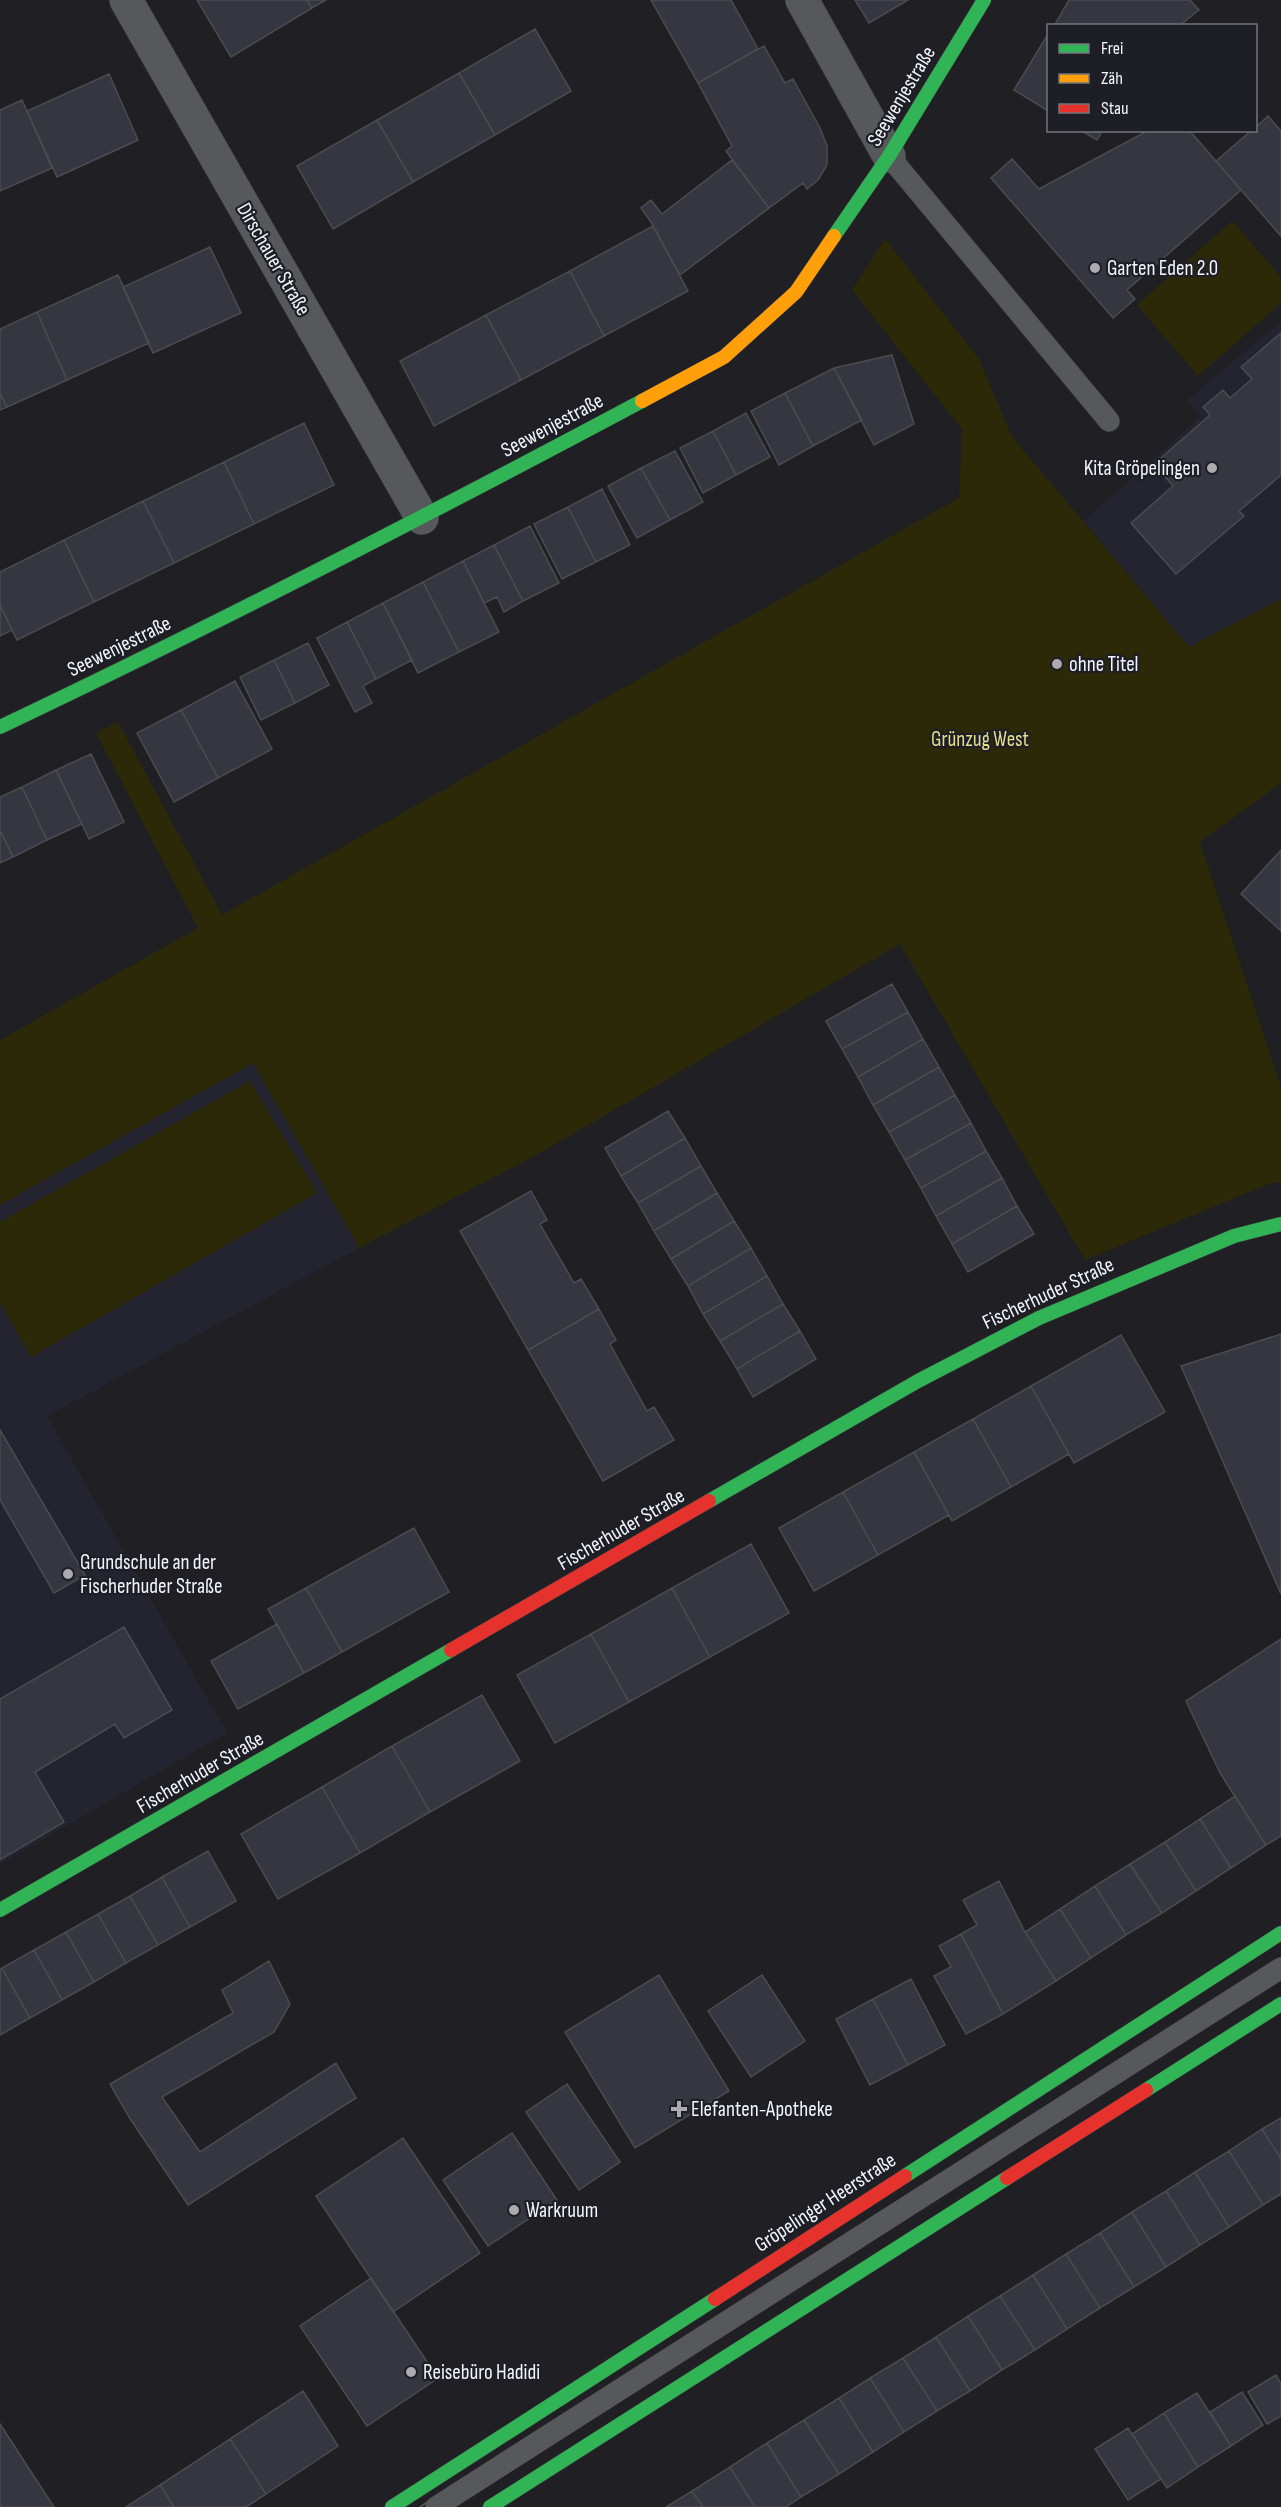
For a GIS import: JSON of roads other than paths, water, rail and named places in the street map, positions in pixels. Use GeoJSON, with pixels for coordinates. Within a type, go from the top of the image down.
{"type":"FeatureCollection","features":[{"type":"Feature","properties":{"kind":"street","name":"Dirschauer Straße"},"geometry":{"type":"LineString","coordinates":[[126,0],[422,518]]}},
{"type":"Feature","properties":{"kind":"street"},"geometry":{"type":"LineString","coordinates":[[802,0],[889,156]]}},
{"type":"Feature","properties":{"kind":"street","name":"Seewenjestraße"},"geometry":{"type":"LineString","coordinates":[[0,727],[112,674],[422,518],[724,357],[796,292],[846,223],[984,0]]}},
{"type":"Feature","properties":{"kind":"street","name":"Fischerhuder Straße"},"geometry":{"type":"LineString","coordinates":[[0,1910],[918,1381],[1039,1318],[1097,1292],[1234,1236],[1281,1224]]}},
{"type":"Feature","properties":{"kind":"street","name":"Gröpelinger Heerstraße"},"geometry":{"type":"LineString","coordinates":[[392,2507],[1281,1933]]}},
{"type":"Feature","properties":{"kind":"street"},"geometry":{"type":"LineString","coordinates":[[490,2507],[1281,2004]]}},
{"type":"Feature","properties":{"kind":"lane"},"geometry":{"type":"LineString","coordinates":[[889,156],[1109,421]]}},
{"type":"Feature","properties":{"kind":"lane"},"geometry":{"type":"LineString","coordinates":[[436,2507],[1281,1968]]}},
{"type":"Feature","properties":{"kind":"tram line"},"geometry":{"type":"LineString","coordinates":[[420,2507],[1281,1958]]}},
{"type":"Feature","properties":{"kind":"tram line"},"geometry":{"type":"LineString","coordinates":[[452,2507],[1281,1979]]}},
{"type":"Feature","properties":{"kind":"place","name":"Garten Eden 2.0"},"geometry":{"type":"Point","coordinates":[1095,268]}},
{"type":"Feature","properties":{"kind":"place","name":"Kita Gröpelingen"},"geometry":{"type":"Point","coordinates":[1212,468]}},
{"type":"Feature","properties":{"kind":"place","name":"ohne Titel"},"geometry":{"type":"Point","coordinates":[1057,664]}},
{"type":"Feature","properties":{"kind":"place","name":"Grundschule an der Fischerhuder Straße"},"geometry":{"type":"Point","coordinates":[68,1574]}},
{"type":"Feature","properties":{"kind":"place","name":"Elefanten-Apotheke"},"geometry":{"type":"Point","coordinates":[679,2109]}},
{"type":"Feature","properties":{"kind":"place","name":"Warkruum"},"geometry":{"type":"Point","coordinates":[514,2210]}},
{"type":"Feature","properties":{"kind":"place","name":"Reisebüro Hadidi"},"geometry":{"type":"Point","coordinates":[411,2372]}},
{"type":"Feature","properties":{"kind":"park label","name":"Grünzug West"},"geometry":{"type":"Point","coordinates":[980,739]}}]}
